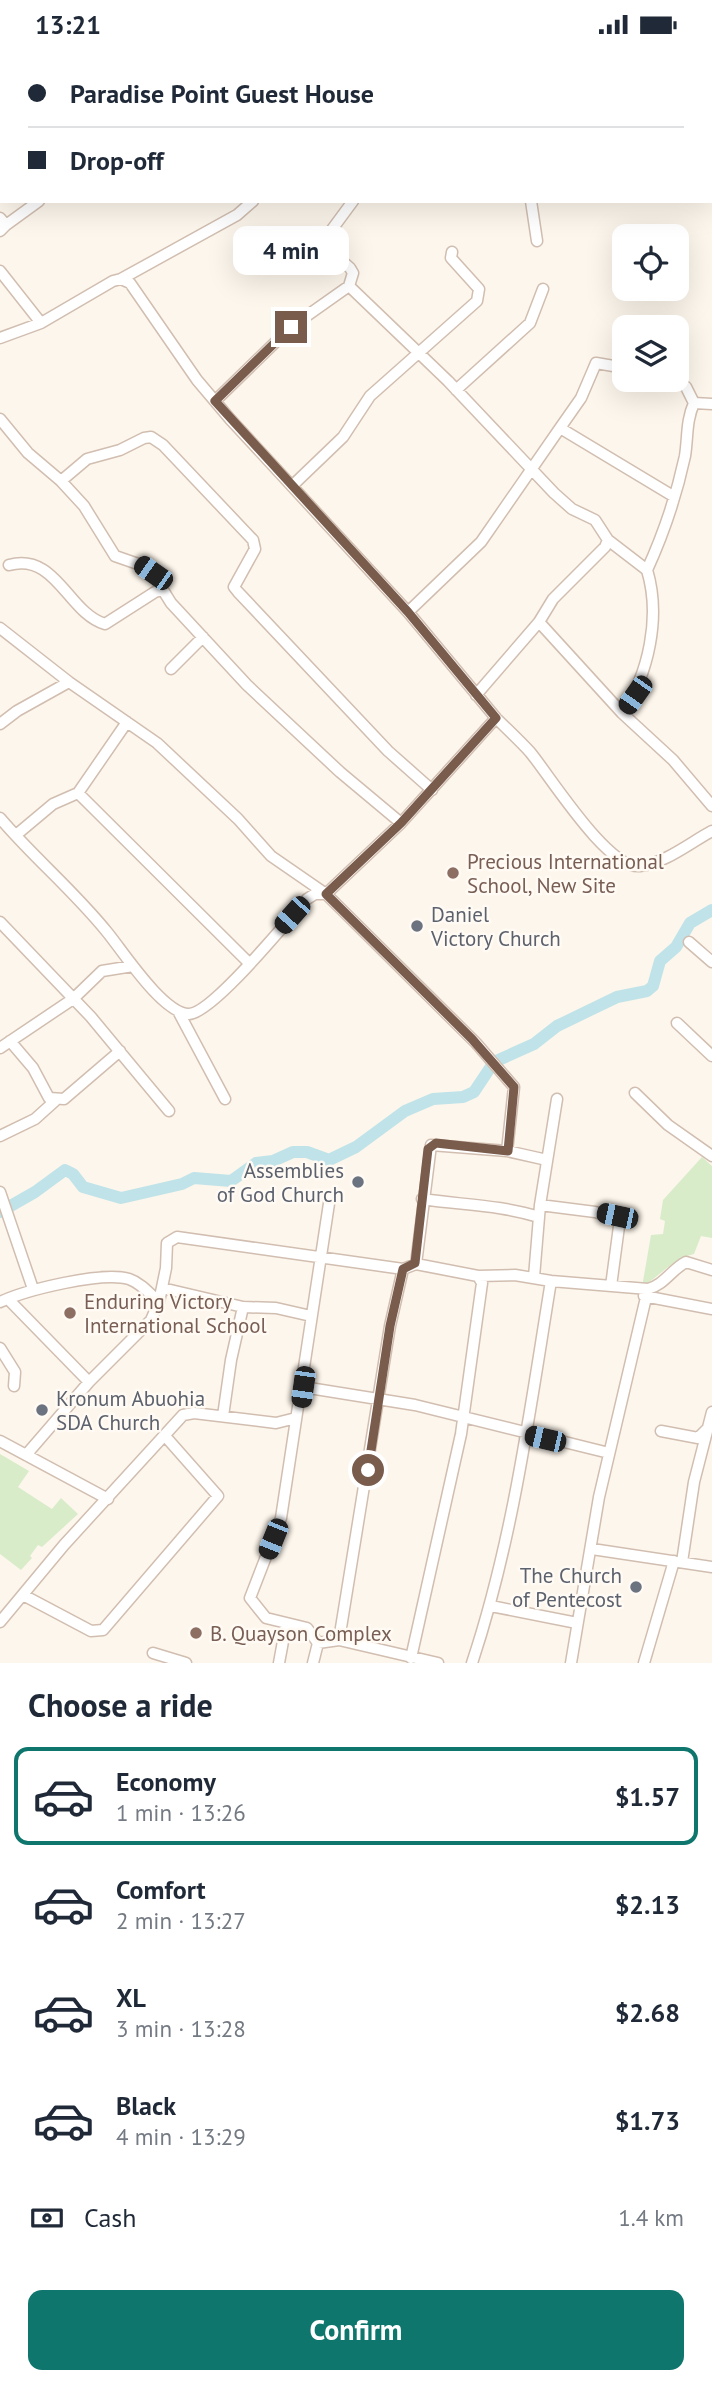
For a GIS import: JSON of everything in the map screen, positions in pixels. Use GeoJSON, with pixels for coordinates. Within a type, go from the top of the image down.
{"type":"FeatureCollection","features":[{"type":"Feature","properties":{"kind":"street"},"geometry":{"type":"LineString","coordinates":[[2,225],[36,203]]}},
{"type":"Feature","properties":{"kind":"street"},"geometry":{"type":"LineString","coordinates":[[0,338],[41,323],[237,215],[251,203]]}},
{"type":"Feature","properties":{"kind":"street"},"geometry":{"type":"LineString","coordinates":[[215,401],[291,327],[349,286],[353,273],[350,268],[322,243],[352,203]]}},
{"type":"Feature","properties":{"kind":"street"},"geometry":{"type":"LineString","coordinates":[[531,203],[537,241]]}},
{"type":"Feature","properties":{"kind":"street"},"geometry":{"type":"LineString","coordinates":[[293,485],[342,437],[370,396],[419,355],[481,295],[479,289],[451,258],[452,252]]}},
{"type":"Feature","properties":{"kind":"street"},"geometry":{"type":"LineString","coordinates":[[0,271],[41,323]]}},
{"type":"Feature","properties":{"kind":"street"},"geometry":{"type":"LineString","coordinates":[[121,279],[138,291],[197,380],[408,612],[476,695],[531,754],[598,841],[623,862],[637,867],[655,862],[712,831]]}},
{"type":"Feature","properties":{"kind":"street"},"geometry":{"type":"LineString","coordinates":[[349,286],[456,390],[572,509],[595,520],[608,540],[647,570]]}},
{"type":"Feature","properties":{"kind":"street"},"geometry":{"type":"LineString","coordinates":[[456,390],[530,323],[544,289]]}},
{"type":"Feature","properties":{"kind":"street"},"geometry":{"type":"LineString","coordinates":[[408,612],[481,542],[581,398],[596,363],[612,366]]}},
{"type":"Feature","properties":{"kind":"street"},"geometry":{"type":"LineString","coordinates":[[688,392],[694,403]]}},
{"type":"Feature","properties":{"kind":"street"},"geometry":{"type":"LineString","coordinates":[[694,403],[712,404]]}},
{"type":"Feature","properties":{"kind":"street"},"geometry":{"type":"LineString","coordinates":[[622,713],[635,695],[649,647],[653,615],[647,570],[658,546],[663,523],[673,509],[673,496],[685,455],[688,415],[694,403]]}},
{"type":"Feature","properties":{"kind":"street"},"geometry":{"type":"LineString","coordinates":[[0,419],[27,453],[61,481],[84,506],[115,556],[141,565],[153,573],[171,603],[247,685],[340,772],[401,823]]}},
{"type":"Feature","properties":{"kind":"street"},"geometry":{"type":"LineString","coordinates":[[560,428],[673,496]]}},
{"type":"Feature","properties":{"kind":"street"},"geometry":{"type":"LineString","coordinates":[[61,481],[87,459],[120,450],[144,437],[151,437],[163,445],[253,540],[255,549],[234,587],[388,751],[432,790]]}},
{"type":"Feature","properties":{"kind":"street"},"geometry":{"type":"LineString","coordinates":[[476,695],[540,622],[552,600],[605,547],[608,540]]}},
{"type":"Feature","properties":{"kind":"street"},"geometry":{"type":"LineString","coordinates":[[9,565],[18,562],[48,571],[83,612],[93,621],[105,624],[143,599],[163,590]]}},
{"type":"Feature","properties":{"kind":"street"},"geometry":{"type":"LineString","coordinates":[[540,622],[622,713],[673,760],[712,806]]}},
{"type":"Feature","properties":{"kind":"street"},"geometry":{"type":"LineString","coordinates":[[0,628],[69,683],[157,743],[238,819],[271,856],[326,894],[463,1031],[514,1087],[508,1151]]}},
{"type":"Feature","properties":{"kind":"street"},"geometry":{"type":"LineString","coordinates":[[171,669],[203,637]]}},
{"type":"Feature","properties":{"kind":"street"},"geometry":{"type":"LineString","coordinates":[[0,724],[17,711],[69,683]]}},
{"type":"Feature","properties":{"kind":"street"},"geometry":{"type":"LineString","coordinates":[[178,1011],[190,1014],[206,1007],[307,899],[315,894],[326,894],[401,823],[496,718]]}},
{"type":"Feature","properties":{"kind":"street"},"geometry":{"type":"LineString","coordinates":[[16,835],[53,804],[78,793],[127,722]]}},
{"type":"Feature","properties":{"kind":"street"},"geometry":{"type":"LineString","coordinates":[[78,793],[248,963]]}},
{"type":"Feature","properties":{"kind":"street"},"geometry":{"type":"LineString","coordinates":[[0,818],[81,902],[132,966],[178,1011],[225,1099]]}},
{"type":"Feature","properties":{"kind":"street"},"geometry":{"type":"LineString","coordinates":[[0,922],[120,1051],[169,1111]]}},
{"type":"Feature","properties":{"kind":"street"},"geometry":{"type":"LineString","coordinates":[[689,943],[712,962]]}},
{"type":"Feature","properties":{"kind":"street"},"geometry":{"type":"LineString","coordinates":[[0,1048],[73,999],[102,971],[132,966]]}},
{"type":"Feature","properties":{"kind":"street"},"geometry":{"type":"LineString","coordinates":[[677,1023],[712,1056]]}},
{"type":"Feature","properties":{"kind":"street"},"geometry":{"type":"LineString","coordinates":[[10,1041],[33,1068],[49,1098],[55,1101]]}},
{"type":"Feature","properties":{"kind":"street"},"geometry":{"type":"LineString","coordinates":[[0,1136],[35,1119],[55,1101],[64,1099],[120,1051]]}},
{"type":"Feature","properties":{"kind":"street"},"geometry":{"type":"LineString","coordinates":[[635,1093],[668,1125],[712,1156]]}},
{"type":"Feature","properties":{"kind":"street"},"geometry":{"type":"LineString","coordinates":[[534,1277],[540,1211],[557,1099]]}},
{"type":"Feature","properties":{"kind":"street"},"geometry":{"type":"LineString","coordinates":[[415,1263],[431,1145],[436,1143],[508,1151],[547,1160]]}},
{"type":"Feature","properties":{"kind":"street"},"geometry":{"type":"LineString","coordinates":[[0,1192],[33,1289]]}},
{"type":"Feature","properties":{"kind":"street"},"geometry":{"type":"LineString","coordinates":[[313,1663],[318,1643],[310,1630],[286,1625],[261,1615],[250,1598],[281,1518],[330,1196]]}},
{"type":"Feature","properties":{"kind":"street"},"geometry":{"type":"LineString","coordinates":[[422,1199],[540,1211],[595,1212],[620,1219],[611,1286]]}},
{"type":"Feature","properties":{"kind":"street"},"geometry":{"type":"LineString","coordinates":[[26,1455],[89,1382],[151,1320],[162,1288],[167,1243],[177,1237],[403,1269],[415,1263],[478,1276],[498,1273],[611,1286],[712,1309]]}},
{"type":"Feature","properties":{"kind":"street"},"geometry":{"type":"LineString","coordinates":[[570,1663],[609,1453],[646,1293],[659,1286],[676,1267],[686,1262],[712,1270]]}},
{"type":"Feature","properties":{"kind":"street"},"geometry":{"type":"LineString","coordinates":[[339,1640],[378,1399],[403,1269]]}},
{"type":"Feature","properties":{"kind":"street"},"geometry":{"type":"LineString","coordinates":[[411,1658],[461,1434],[461,1416],[482,1283],[478,1276]]}},
{"type":"Feature","properties":{"kind":"street"},"geometry":{"type":"LineString","coordinates":[[89,1382],[4,1301],[33,1289],[92,1279],[128,1278],[159,1302]]}},
{"type":"Feature","properties":{"kind":"street"},"geometry":{"type":"LineString","coordinates":[[472,1663],[491,1606],[533,1401],[551,1281]]}},
{"type":"Feature","properties":{"kind":"street"},"geometry":{"type":"LineString","coordinates":[[162,1288],[243,1307],[276,1308],[310,1316]]}},
{"type":"Feature","properties":{"kind":"street"},"geometry":{"type":"LineString","coordinates":[[223,1416],[231,1360],[243,1307]]}},
{"type":"Feature","properties":{"kind":"street"},"geometry":{"type":"LineString","coordinates":[[0,1348],[15,1372],[14,1386]]}},
{"type":"Feature","properties":{"kind":"street"},"geometry":{"type":"LineString","coordinates":[[303,1387],[461,1416],[609,1453]]}},
{"type":"Feature","properties":{"kind":"street"},"geometry":{"type":"LineString","coordinates":[[644,1663],[678,1561],[712,1412]]}},
{"type":"Feature","properties":{"kind":"street"},"geometry":{"type":"LineString","coordinates":[[0,1622],[183,1415],[194,1413],[276,1423],[296,1418]]}},
{"type":"Feature","properties":{"kind":"street"},"geometry":{"type":"LineString","coordinates":[[661,1431],[698,1438],[711,1424]]}},
{"type":"Feature","properties":{"kind":"street"},"geometry":{"type":"LineString","coordinates":[[23,1595],[91,1631],[103,1630],[218,1496],[165,1436]]}},
{"type":"Feature","properties":{"kind":"street"},"geometry":{"type":"LineString","coordinates":[[0,1441],[108,1499]]}},
{"type":"Feature","properties":{"kind":"street"},"geometry":{"type":"LineString","coordinates":[[592,1549],[712,1567]]}},
{"type":"Feature","properties":{"kind":"street"},"geometry":{"type":"LineString","coordinates":[[491,1606],[577,1623]]}},
{"type":"Feature","properties":{"kind":"street"},"geometry":{"type":"LineString","coordinates":[[279,1663],[286,1625]]}},
{"type":"Feature","properties":{"kind":"street"},"geometry":{"type":"LineString","coordinates":[[318,1643],[339,1640],[438,1663]]}},
{"type":"Feature","properties":{"kind":"street"},"geometry":{"type":"LineString","coordinates":[[153,1653],[186,1663]]}},
{"type":"Feature","properties":{"kind":"green space"},"geometry":{"type":"Polygon","coordinates":[[[702,1157],[712,1166],[712,1238],[701,1236],[694,1254],[673,1263],[642,1287],[651,1235],[663,1234],[665,1221],[660,1219],[663,1200],[702,1157]]]}},
{"type":"Feature","properties":{"kind":"green space"},"geometry":{"type":"Polygon","coordinates":[[[0,1454],[29,1471],[18,1487],[52,1509],[61,1498],[78,1514],[42,1547],[38,1545],[30,1556],[32,1558],[21,1570],[0,1554],[0,1454]]]}},
{"type":"Feature","properties":{"kind":"waterway"},"geometry":{"type":"LineString","coordinates":[[0,1212],[35,1192],[65,1170],[73,1174],[83,1187],[121,1198],[182,1184],[194,1178],[231,1181],[256,1163],[273,1161],[293,1152],[307,1152],[329,1160],[356,1147],[405,1111],[433,1099],[463,1097],[474,1092],[494,1062],[534,1044],[557,1026],[617,997],[647,991],[653,986],[660,961],[676,947],[690,923],[712,910]]}},
{"type":"Feature","properties":{"kind":"place","name":"Precious International School, New Site"},"geometry":{"type":"Point","coordinates":[453,873]}},
{"type":"Feature","properties":{"kind":"place","name":"Daniel Victory Church"},"geometry":{"type":"Point","coordinates":[417,926]}},
{"type":"Feature","properties":{"kind":"place","name":"Assemblies of God Church"},"geometry":{"type":"Point","coordinates":[358,1182]}},
{"type":"Feature","properties":{"kind":"place","name":"Enduring Victory International School"},"geometry":{"type":"Point","coordinates":[70,1313]}},
{"type":"Feature","properties":{"kind":"place","name":"Kronum Abuohia SDA Church"},"geometry":{"type":"Point","coordinates":[42,1410]}},
{"type":"Feature","properties":{"kind":"place","name":"The Church of Pentecost"},"geometry":{"type":"Point","coordinates":[636,1587]}},
{"type":"Feature","properties":{"kind":"place","name":"B. Quayson Complex"},"geometry":{"type":"Point","coordinates":[196,1633]}},
{"type":"Feature","properties":{"kind":"route"},"geometry":{"type":"LineString","coordinates":[[291,327],[215,401],[408,612],[496,718],[401,823],[326,894],[472,1039],[514,1087],[508,1151],[436,1143],[428,1149],[418,1227],[419,1247],[415,1263],[403,1269],[390,1326],[368,1470]]}}]}
